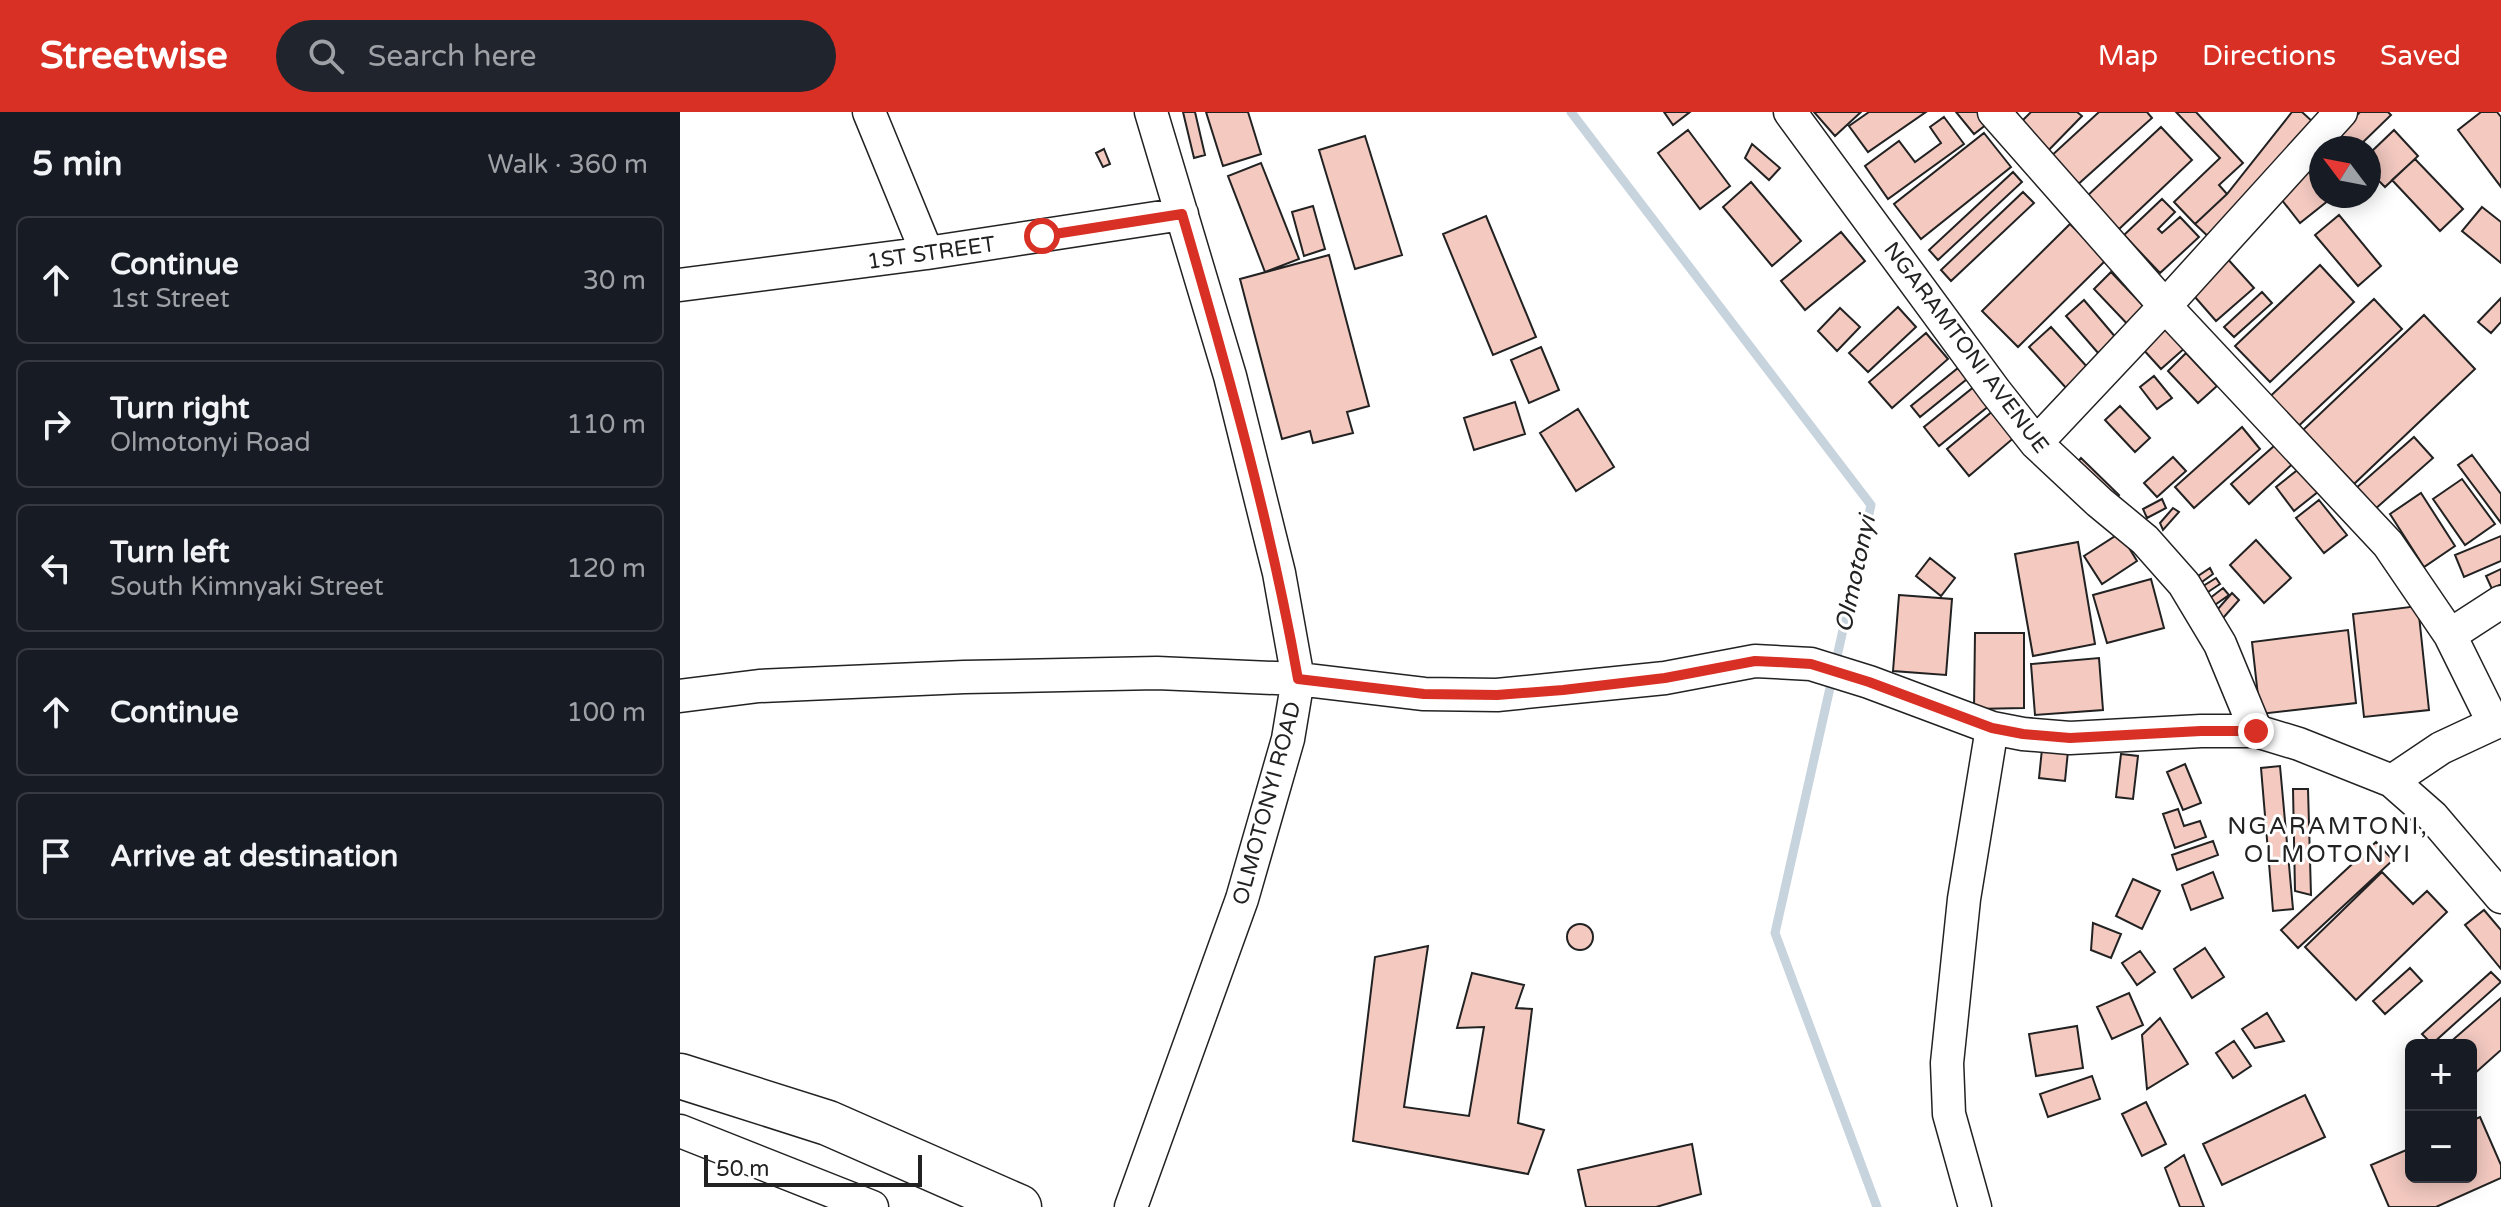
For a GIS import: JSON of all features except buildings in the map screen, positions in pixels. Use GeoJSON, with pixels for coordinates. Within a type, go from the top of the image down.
{"type":"FeatureCollection","features":[{"type":"Feature","properties":{"kind":"highway"},"geometry":{"type":"LineString","coordinates":[[680,1076],[828,1123],[1019,1207]]}},
{"type":"Feature","properties":{"kind":"street"},"geometry":{"type":"LineString","coordinates":[[869,112],[927,253]]}},
{"type":"Feature","properties":{"kind":"street","name":"OLMOTONYI ROAD"},"geometry":{"type":"LineString","coordinates":[[1131,1207],[1242,899],[1288,739],[1298,679],[1279,573],[1230,376],[1151,112]]}},
{"type":"Feature","properties":{"kind":"street","name":"NGARAMTONI AVENUE"},"geometry":{"type":"LineString","coordinates":[[1790,112],[2036,443],[2145,540],[2184,584],[2220,644],[2256,731]]}},
{"type":"Feature","properties":{"kind":"street"},"geometry":{"type":"LineString","coordinates":[[1994,112],[2165,306],[2388,544],[2450,635],[2497,721],[2441,748],[2392,781]]}},
{"type":"Feature","properties":{"kind":"street"},"geometry":{"type":"LineString","coordinates":[[2036,443],[2341,112]]}},
{"type":"Feature","properties":{"kind":"street","name":"1ST STREET"},"geometry":{"type":"LineString","coordinates":[[680,285],[927,253],[1182,214]]}},
{"type":"Feature","properties":{"kind":"street"},"geometry":{"type":"LineString","coordinates":[[2450,635],[2501,602]]}},
{"type":"Feature","properties":{"kind":"street"},"geometry":{"type":"LineString","coordinates":[[680,696],[759,686],[1157,673],[1298,679],[1424,694],[1497,695],[1665,678],[1755,661],[1811,664],[1992,728],[2070,738],[2256,731],[2299,744],[2392,781],[2433,817],[2501,897]]}},
{"type":"Feature","properties":{"kind":"street"},"geometry":{"type":"LineString","coordinates":[[1975,1207],[1949,1114],[1947,1063],[1964,899],[1992,728]]}},
{"type":"Feature","properties":{"kind":"street"},"geometry":{"type":"LineString","coordinates":[[680,1131],[872,1207]]}},
{"type":"Feature","properties":{"kind":"waterway","name":"Olmotonyi"},"geometry":{"type":"LineString","coordinates":[[1571,112],[1871,505],[1775,933],[1877,1207]]}},
{"type":"Feature","properties":{"kind":"district","name":"NGARAMTONI, OLMOTONYI"},"geometry":{"type":"Point","coordinates":[2328,840]}},
{"type":"Feature","properties":{"kind":"route"},"geometry":{"type":"LineString","coordinates":[[1042,236],[1182,214],[1230,376],[1279,573],[1298,679],[1424,694],[1497,695],[1665,678],[1755,661],[1776,662],[1811,664],[1992,728],[2023,734],[2070,738],[2256,731]]}}]}
